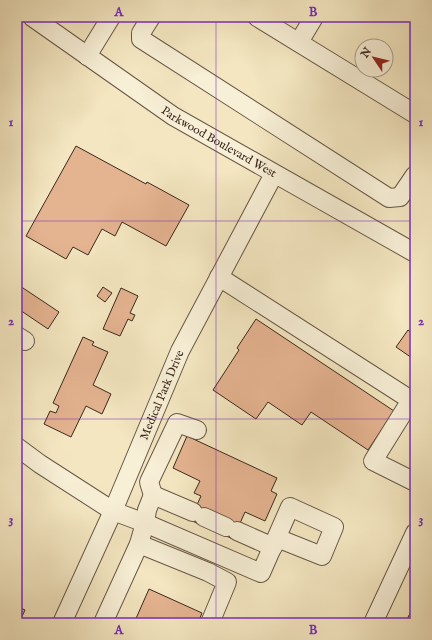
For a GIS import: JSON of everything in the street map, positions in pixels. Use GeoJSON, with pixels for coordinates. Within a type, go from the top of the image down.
{"type":"FeatureCollection","features":[{"type":"Feature","properties":{"kind":"street","name":"Parkwood Boulevard West"},"geometry":{"type":"LineString","coordinates":[[32,17],[173,116],[415,253]]}},
{"type":"Feature","properties":{"kind":"street"},"geometry":{"type":"LineString","coordinates":[[87,56],[111,17]]}},
{"type":"Feature","properties":{"kind":"street"},"geometry":{"type":"LineString","coordinates":[[151,17],[141,33],[142,39],[389,198],[400,197],[415,175]]}},
{"type":"Feature","properties":{"kind":"street"},"geometry":{"type":"LineString","coordinates":[[257,17],[415,114]]}},
{"type":"Feature","properties":{"kind":"street"},"geometry":{"type":"LineString","coordinates":[[299,42],[314,17]]}},
{"type":"Feature","properties":{"kind":"street","name":"Medical Park Drive"},"geometry":{"type":"LineString","coordinates":[[62,623],[113,511],[180,351],[274,174]]}},
{"type":"Feature","properties":{"kind":"street"},"geometry":{"type":"LineString","coordinates":[[219,277],[413,401],[373,461],[415,482]]}},
{"type":"Feature","properties":{"kind":"street"},"geometry":{"type":"LineString","coordinates":[[103,623],[139,544],[147,510],[153,495],[149,482],[177,423],[196,430]]}},
{"type":"Feature","properties":{"kind":"street"},"geometry":{"type":"LineString","coordinates":[[17,447],[40,464],[113,511],[145,523],[261,573],[275,542],[231,529],[153,495]]}},
{"type":"Feature","properties":{"kind":"street"},"geometry":{"type":"LineString","coordinates":[[377,623],[374,621],[408,566],[415,533]]}},
{"type":"Feature","properties":{"kind":"street"},"geometry":{"type":"LineString","coordinates":[[173,558],[180,539]]}},
{"type":"Feature","properties":{"kind":"street"},"geometry":{"type":"LineString","coordinates":[[139,544],[208,572],[227,582],[210,623]]}},
{"type":"Feature","properties":{"kind":"street"},"geometry":{"type":"LineString","coordinates":[[208,572],[216,554]]}},
{"type":"Feature","properties":{"kind":"building"},"geometry":{"type":"Polygon","coordinates":[[[76,146],[146,184],[147,182],[189,205],[166,246],[122,222],[115,236],[102,229],[88,255],[73,247],[66,259],[26,236],[76,146]]]}},
{"type":"Feature","properties":{"kind":"building"},"geometry":{"type":"Polygon","coordinates":[[[17,284],[59,312],[48,329],[17,308],[17,284]]]}},
{"type":"Feature","properties":{"kind":"building"},"geometry":{"type":"Polygon","coordinates":[[[103,287],[112,293],[105,302],[97,296],[103,287]]]}},
{"type":"Feature","properties":{"kind":"building"},"geometry":{"type":"Polygon","coordinates":[[[121,288],[138,296],[130,313],[135,315],[132,321],[128,319],[120,336],[103,329],[121,288]]]}},
{"type":"Feature","properties":{"kind":"building"},"geometry":{"type":"Polygon","coordinates":[[[256,319],[394,411],[368,450],[311,412],[302,425],[268,402],[256,419],[213,390],[239,350],[237,348],[256,319]]]}},
{"type":"Feature","properties":{"kind":"building"},"geometry":{"type":"Polygon","coordinates":[[[408,330],[415,335],[415,360],[396,347],[408,330]]]}},
{"type":"Feature","properties":{"kind":"building"},"geometry":{"type":"Polygon","coordinates":[[[83,337],[94,342],[92,345],[108,352],[93,385],[111,394],[102,414],[86,406],[71,437],[44,424],[50,411],[56,413],[59,406],[53,403],[83,337]]]}},
{"type":"Feature","properties":{"kind":"building"},"geometry":{"type":"Polygon","coordinates":[[[187,436],[277,478],[271,491],[277,494],[265,521],[245,512],[233,539],[190,520],[201,496],[194,493],[200,481],[173,468],[187,436]]]}},
{"type":"Feature","properties":{"kind":"building"},"geometry":{"type":"Polygon","coordinates":[[[149,589],[202,613],[198,623],[134,623],[149,589]]]}},
{"type":"Feature","properties":{"kind":"building"},"geometry":{"type":"Polygon","coordinates":[[[415,604],[415,623],[405,623],[415,604]]]}},
{"type":"Feature","properties":{"kind":"building"},"geometry":{"type":"Polygon","coordinates":[[[17,606],[25,610],[19,623],[17,623],[17,606]]]}}]}
